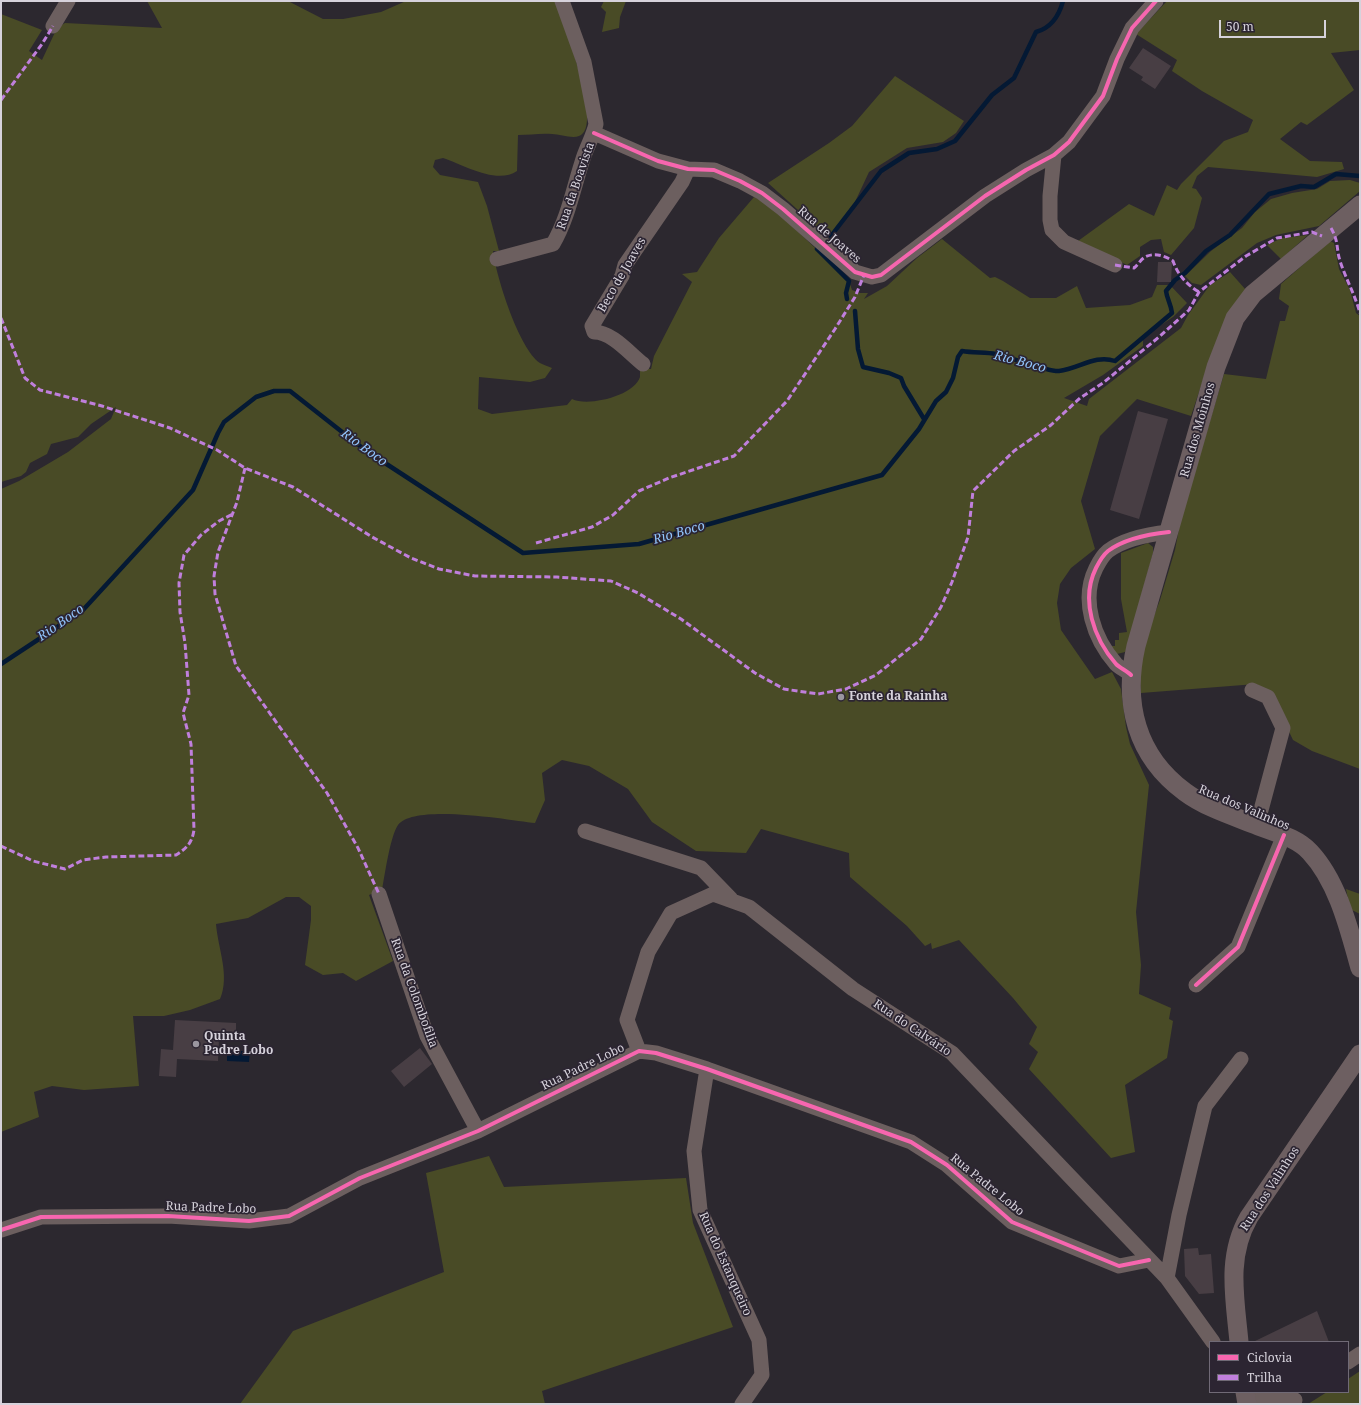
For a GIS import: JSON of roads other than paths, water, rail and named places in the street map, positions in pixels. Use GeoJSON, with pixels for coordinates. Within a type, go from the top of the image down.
{"type":"FeatureCollection","features":[{"type":"Feature","properties":{"kind":"main road","name":"Rua dos Moinhos"},"geometry":{"type":"LineString","coordinates":[[1133,708],[1131,675],[1136,646],[1216,367],[1235,318],[1254,294],[1360,205]]}},
{"type":"Feature","properties":{"kind":"main road","name":"Rua dos Valinhos"},"geometry":{"type":"LineString","coordinates":[[1133,708],[1140,736],[1151,757],[1169,779],[1186,792],[1206,804],[1256,826],[1284,835],[1310,852],[1325,872],[1339,903],[1360,968]]}},
{"type":"Feature","properties":{"kind":"main road","name":"Rua dos Valinhos"},"geometry":{"type":"LineString","coordinates":[[1239,1341],[1234,1276],[1235,1252],[1239,1238],[1249,1217],[1360,1054]]}},
{"type":"Feature","properties":{"kind":"street"},"geometry":{"type":"LineString","coordinates":[[53,26],[68,1]]}},
{"type":"Feature","properties":{"kind":"street","name":"Rua da Boavista"},"geometry":{"type":"LineString","coordinates":[[497,259],[553,244],[567,215],[582,160],[594,133],[596,124],[584,62],[562,1]]}},
{"type":"Feature","properties":{"kind":"street","name":"Rua de Joaves"},"geometry":{"type":"LineString","coordinates":[[594,133],[658,161],[688,169],[714,170],[740,181],[762,193],[783,209],[852,269],[872,277],[881,275],[895,266],[985,196],[1026,170],[1054,155],[1068,142],[1103,96],[1117,59],[1132,28],[1156,1]]}},
{"type":"Feature","properties":{"kind":"street"},"geometry":{"type":"LineString","coordinates":[[1054,155],[1050,220],[1052,230],[1064,242],[1115,265]]}},
{"type":"Feature","properties":{"kind":"street","name":"Beco de Joaves"},"geometry":{"type":"LineString","coordinates":[[643,364],[610,337],[602,332],[594,332],[592,326],[622,276],[625,265],[682,182],[688,169]]}},
{"type":"Feature","properties":{"kind":"street"},"geometry":{"type":"LineString","coordinates":[[1131,675],[1117,665],[1096,632],[1089,607],[1091,582],[1101,559],[1109,550],[1155,533],[1169,532]]}},
{"type":"Feature","properties":{"kind":"street"},"geometry":{"type":"LineString","coordinates":[[1252,690],[1268,697],[1284,728],[1256,826]]}},
{"type":"Feature","properties":{"kind":"street"},"geometry":{"type":"LineString","coordinates":[[585,831],[701,868],[732,901]]}},
{"type":"Feature","properties":{"kind":"street"},"geometry":{"type":"LineString","coordinates":[[1196,985],[1238,947],[1284,835]]}},
{"type":"Feature","properties":{"kind":"street","name":"Rua da Colombofilia"},"geometry":{"type":"LineString","coordinates":[[379,894],[427,1036],[478,1131]]}},
{"type":"Feature","properties":{"kind":"street","name":"Rua do Calvário"},"geometry":{"type":"LineString","coordinates":[[639,1050],[627,1020],[648,952],[671,913],[713,894],[750,907],[853,989],[952,1053],[1167,1278],[1212,1341]]}},
{"type":"Feature","properties":{"kind":"street","name":"Rua Padre Lobo"},"geometry":{"type":"LineString","coordinates":[[1,1230],[41,1217],[168,1216],[250,1221],[289,1216],[360,1178],[478,1131],[639,1050],[656,1053],[707,1069],[911,1142],[947,1165],[1012,1222],[1119,1266],[1149,1260]]}},
{"type":"Feature","properties":{"kind":"street"},"geometry":{"type":"LineString","coordinates":[[1167,1278],[1179,1215],[1205,1106],[1241,1059]]}},
{"type":"Feature","properties":{"kind":"street","name":"Rua do Estanqueiro"},"geometry":{"type":"LineString","coordinates":[[707,1069],[694,1151],[700,1210],[759,1340],[762,1375],[742,1404]]}},
{"type":"Feature","properties":{"kind":"street"},"geometry":{"type":"LineString","coordinates":[[1349,1361],[1360,1354]]}},
{"type":"Feature","properties":{"kind":"street"},"geometry":{"type":"LineString","coordinates":[[1246,1398],[1297,1399]]}},
{"type":"Feature","properties":{"kind":"water"},"geometry":{"type":"Polygon","coordinates":[[[227,1051],[250,1051],[249,1062],[227,1061],[227,1051]]]}},
{"type":"Feature","properties":{"kind":"waterway"},"geometry":{"type":"LineString","coordinates":[[831,236],[881,171],[909,153],[937,149],[955,141],[992,95],[1014,78],[1036,32],[1046,28],[1054,21],[1063,1]]}},
{"type":"Feature","properties":{"kind":"waterway","name":"Rio Boco"},"geometry":{"type":"LineString","coordinates":[[1,664],[83,610],[193,490],[224,422],[256,397],[274,391],[290,391],[365,450],[523,553],[639,544],[882,475],[919,429],[936,401],[946,392],[953,378],[958,357],[962,351],[996,354],[1054,371],[1066,370],[1101,359],[1115,361],[1172,313],[1166,291],[1175,280],[1185,273],[1206,251],[1230,235],[1269,194],[1301,186],[1314,187],[1336,174],[1360,176]]}},
{"type":"Feature","properties":{"kind":"waterway"},"geometry":{"type":"LineString","coordinates":[[817,249],[849,281],[846,293],[847,299]]}},
{"type":"Feature","properties":{"kind":"waterway"},"geometry":{"type":"LineString","coordinates":[[855,311],[858,349],[863,367],[889,373],[901,378],[904,386],[924,419]]}},
{"type":"Feature","properties":{"kind":"place","name":"Fonte da Rainha"},"geometry":{"type":"Point","coordinates":[841,697]}},
{"type":"Feature","properties":{"kind":"place","name":"Quinta Padre Lobo"},"geometry":{"type":"Point","coordinates":[196,1044]}}]}
